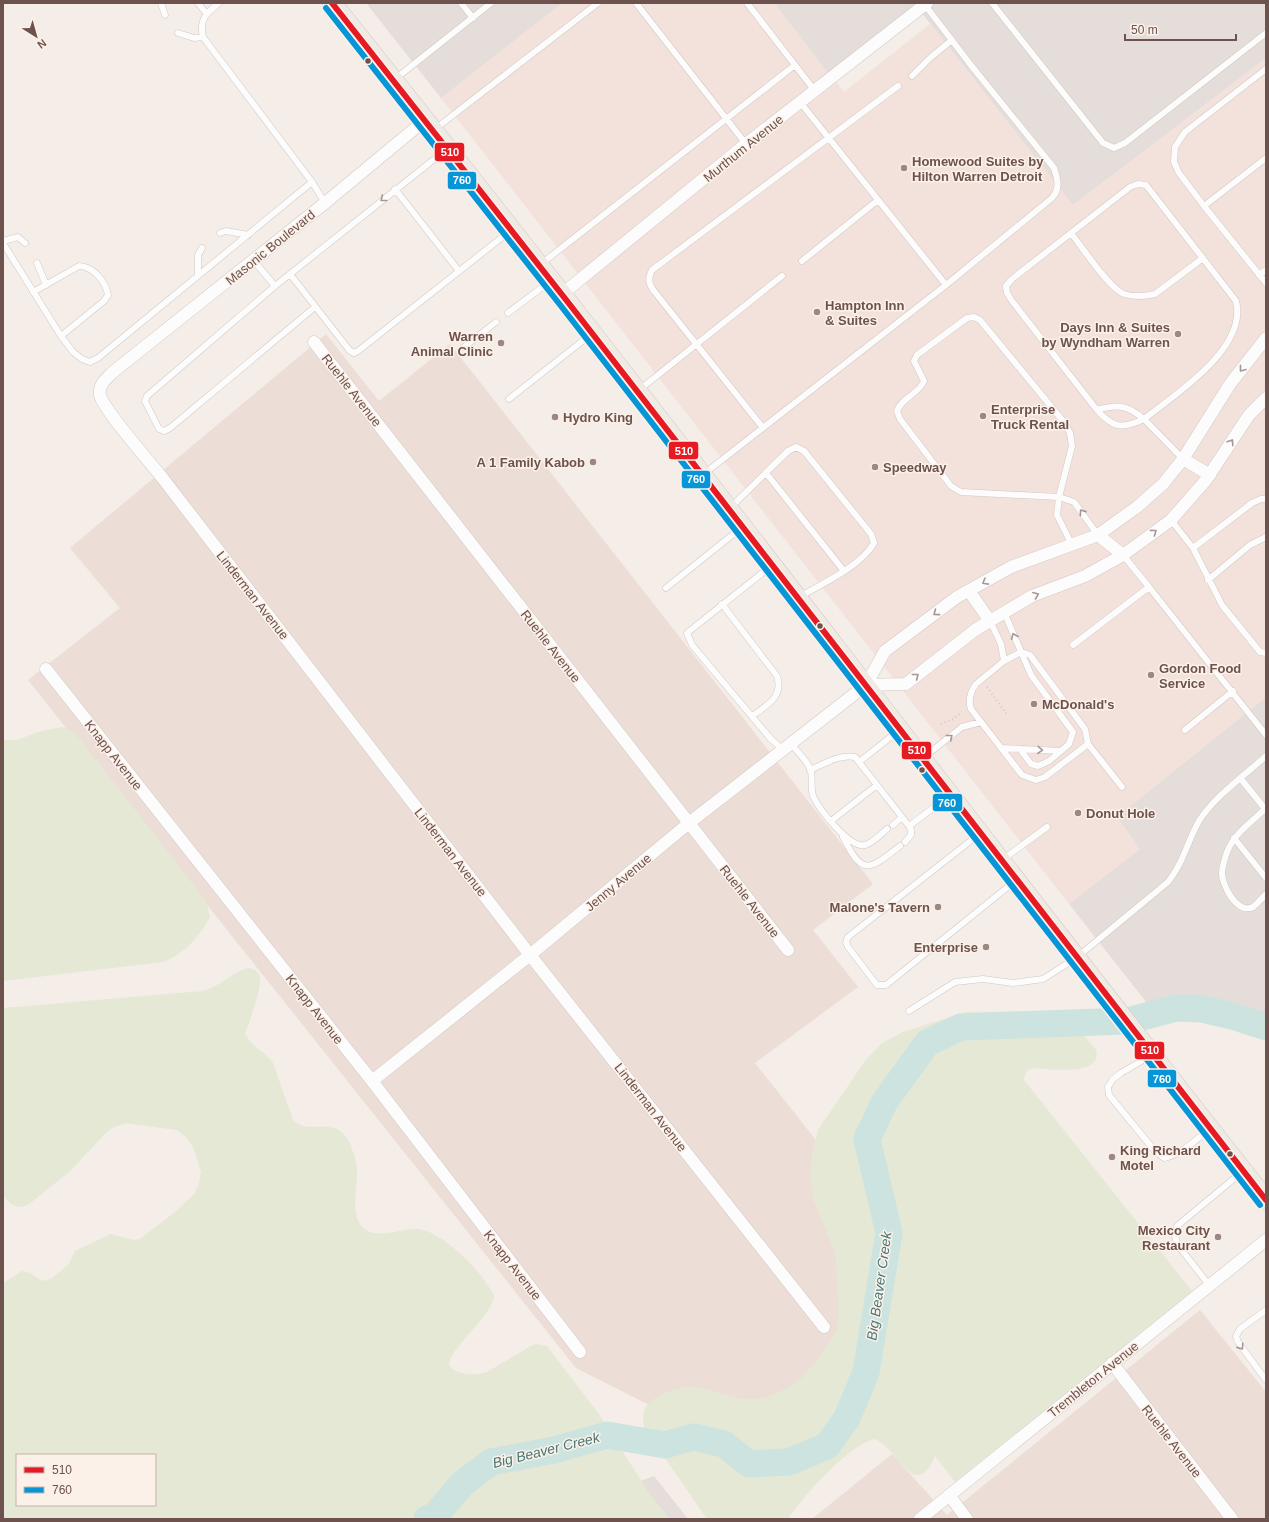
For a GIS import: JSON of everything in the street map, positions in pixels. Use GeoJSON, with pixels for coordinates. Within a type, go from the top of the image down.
{"type":"FeatureCollection","features":[{"type":"Feature","properties":{"kind":"main road"},"geometry":{"type":"LineString","coordinates":[[332,3],[511,230],[866,685],[1015,880],[1266,1200]]}},
{"type":"Feature","properties":{"kind":"street","name":"Murthum Avenue"},"geometry":{"type":"LineString","coordinates":[[555,288],[746,144],[926,4]]}},
{"type":"Feature","properties":{"kind":"street","name":"Masonic Boulevard"},"geometry":{"type":"LineString","coordinates":[[113,372],[325,203],[429,125]]}},
{"type":"Feature","properties":{"kind":"street"},"geometry":{"type":"LineString","coordinates":[[866,685],[885,651],[957,598],[1011,567],[1098,535],[1163,484],[1183,459],[1230,384],[1266,338]]}},
{"type":"Feature","properties":{"kind":"street","name":"Ruehle Avenue"},"geometry":{"type":"LineString","coordinates":[[314,342],[788,950]]}},
{"type":"Feature","properties":{"kind":"street","name":"Linderman Avenue"},"geometry":{"type":"LineString","coordinates":[[113,372],[102,383],[100,395],[110,413],[174,493],[530,955],[824,1327]]}},
{"type":"Feature","properties":{"kind":"street"},"geometry":{"type":"LineString","coordinates":[[866,685],[906,684],[976,630],[1004,612],[1032,596],[1085,576],[1123,555],[1171,520],[1210,475],[1249,415],[1266,398]]}},
{"type":"Feature","properties":{"kind":"street"},"geometry":{"type":"LineString","coordinates":[[1183,459],[1210,475]]}},
{"type":"Feature","properties":{"kind":"street"},"geometry":{"type":"LineString","coordinates":[[1098,535],[1123,555]]}},
{"type":"Feature","properties":{"kind":"street"},"geometry":{"type":"LineString","coordinates":[[969,591],[990,621]]}},
{"type":"Feature","properties":{"kind":"street","name":"Knapp Avenue"},"geometry":{"type":"LineString","coordinates":[[46,669],[372,1082],[580,1352]]}},
{"type":"Feature","properties":{"kind":"street","name":"Jenny Avenue"},"geometry":{"type":"LineString","coordinates":[[372,1082],[530,955],[689,823],[866,685]]}},
{"type":"Feature","properties":{"kind":"street","name":"Trembleton Avenue"},"geometry":{"type":"LineString","coordinates":[[920,1519],[1266,1240]]}},
{"type":"Feature","properties":{"kind":"street","name":"Ruehle Avenue"},"geometry":{"type":"LineString","coordinates":[[1112,1363],[1232,1519]]}},
{"type":"Feature","properties":{"kind":"street"},"geometry":{"type":"LineString","coordinates":[[949,1495],[967,1519]]}},
{"type":"Feature","properties":{"kind":"lane"},"geometry":{"type":"LineString","coordinates":[[162,3],[165,15]]}},
{"type":"Feature","properties":{"kind":"lane"},"geometry":{"type":"LineString","coordinates":[[198,3],[206,13]]}},
{"type":"Feature","properties":{"kind":"lane"},"geometry":{"type":"LineString","coordinates":[[219,3],[206,13],[202,21],[203,37],[312,182],[325,203]]}},
{"type":"Feature","properties":{"kind":"lane"},"geometry":{"type":"LineString","coordinates":[[461,3],[473,18]]}},
{"type":"Feature","properties":{"kind":"lane"},"geometry":{"type":"LineString","coordinates":[[393,80],[491,3]]}},
{"type":"Feature","properties":{"kind":"lane"},"geometry":{"type":"LineString","coordinates":[[429,125],[598,3]]}},
{"type":"Feature","properties":{"kind":"lane"},"geometry":{"type":"LineString","coordinates":[[636,3],[746,144]]}},
{"type":"Feature","properties":{"kind":"lane"},"geometry":{"type":"LineString","coordinates":[[747,3],[815,91]]}},
{"type":"Feature","properties":{"kind":"lane"},"geometry":{"type":"LineString","coordinates":[[992,3],[1103,143],[1114,148],[1125,143],[1266,33]]}},
{"type":"Feature","properties":{"kind":"lane"},"geometry":{"type":"LineString","coordinates":[[702,476],[946,285],[1058,192],[1054,168],[952,40],[926,4]]}},
{"type":"Feature","properties":{"kind":"lane"},"geometry":{"type":"LineString","coordinates":[[178,33],[186,37],[203,37]]}},
{"type":"Feature","properties":{"kind":"lane"},"geometry":{"type":"LineString","coordinates":[[912,76],[931,57],[952,40]]}},
{"type":"Feature","properties":{"kind":"lane"},"geometry":{"type":"LineString","coordinates":[[539,266],[795,66]]}},
{"type":"Feature","properties":{"kind":"lane"},"geometry":{"type":"LineString","coordinates":[[1266,69],[1185,132],[1174,147],[1174,162],[1179,173],[1266,283]]}},
{"type":"Feature","properties":{"kind":"lane"},"geometry":{"type":"LineString","coordinates":[[763,428],[649,284],[649,276],[652,270],[827,137],[898,86]]}},
{"type":"Feature","properties":{"kind":"lane"},"geometry":{"type":"LineString","coordinates":[[800,102],[946,285]]}},
{"type":"Feature","properties":{"kind":"lane"},"geometry":{"type":"LineString","coordinates":[[315,307],[170,428],[164,431],[159,429],[145,401],[148,396],[275,286],[447,149]]}},
{"type":"Feature","properties":{"kind":"lane"},"geometry":{"type":"LineString","coordinates":[[1204,206],[1266,158]]}},
{"type":"Feature","properties":{"kind":"lane"},"geometry":{"type":"LineString","coordinates":[[25,243],[18,237],[3,242],[61,336],[73,352],[82,359],[90,362],[98,358],[312,182]]}},
{"type":"Feature","properties":{"kind":"lane"},"geometry":{"type":"LineString","coordinates":[[1138,184],[1146,185],[1203,258],[1236,301],[1239,311],[1233,334],[1206,371],[1144,419],[1128,427],[1108,423],[1007,293],[1006,286],[1012,279],[1130,187],[1138,184]]}},
{"type":"Feature","properties":{"kind":"lane"},"geometry":{"type":"LineString","coordinates":[[395,189],[459,271]]}},
{"type":"Feature","properties":{"kind":"lane"},"geometry":{"type":"LineString","coordinates":[[802,261],[878,200]]}},
{"type":"Feature","properties":{"kind":"lane"},"geometry":{"type":"LineString","coordinates":[[290,274],[350,351],[354,353],[511,230]]}},
{"type":"Feature","properties":{"kind":"lane"},"geometry":{"type":"LineString","coordinates":[[220,233],[226,231],[248,235]]}},
{"type":"Feature","properties":{"kind":"lane"},"geometry":{"type":"LineString","coordinates":[[1071,233],[1111,284],[1125,294],[1146,296],[1155,294],[1203,258]]}},
{"type":"Feature","properties":{"kind":"lane"},"geometry":{"type":"LineString","coordinates":[[198,276],[198,255],[202,248]]}},
{"type":"Feature","properties":{"kind":"lane"},"geometry":{"type":"LineString","coordinates":[[254,261],[275,286]]}},
{"type":"Feature","properties":{"kind":"lane"},"geometry":{"type":"LineString","coordinates":[[36,262],[46,285]]}},
{"type":"Feature","properties":{"kind":"lane"},"geometry":{"type":"LineString","coordinates":[[33,292],[79,266],[87,266],[107,288],[108,295],[104,301],[61,336]]}},
{"type":"Feature","properties":{"kind":"lane"},"geometry":{"type":"LineString","coordinates":[[1259,275],[1266,270]]}},
{"type":"Feature","properties":{"kind":"lane"},"geometry":{"type":"LineString","coordinates":[[637,392],[782,276]]}},
{"type":"Feature","properties":{"kind":"lane"},"geometry":{"type":"LineString","coordinates":[[508,313],[555,288]]}},
{"type":"Feature","properties":{"kind":"lane"},"geometry":{"type":"LineString","coordinates":[[1072,544],[1057,515],[1059,497],[1072,446],[1070,433],[1063,421],[980,320],[974,317],[966,318],[918,354],[914,361],[924,381],[922,386],[900,403],[897,411],[900,419],[951,486],[961,492],[1059,497],[1074,502],[1098,535]]}},
{"type":"Feature","properties":{"kind":"lane"},"geometry":{"type":"LineString","coordinates":[[464,347],[496,322]]}},
{"type":"Feature","properties":{"kind":"lane"},"geometry":{"type":"LineString","coordinates":[[509,399],[592,334]]}},
{"type":"Feature","properties":{"kind":"lane"},"geometry":{"type":"LineString","coordinates":[[1097,410],[1112,406],[1132,409],[1144,419],[1183,459]]}},
{"type":"Feature","properties":{"kind":"lane"},"geometry":{"type":"LineString","coordinates":[[729,510],[788,451],[796,447],[804,451],[871,534],[874,543],[870,550],[844,571],[798,598]]}},
{"type":"Feature","properties":{"kind":"lane"},"geometry":{"type":"LineString","coordinates":[[766,473],[844,571]]}},
{"type":"Feature","properties":{"kind":"lane"},"geometry":{"type":"LineString","coordinates":[[1193,548],[1252,503],[1261,499],[1266,499]]}},
{"type":"Feature","properties":{"kind":"lane"},"geometry":{"type":"LineString","coordinates":[[1171,520],[1193,548],[1222,605],[1260,652],[1266,654]]}},
{"type":"Feature","properties":{"kind":"lane"},"geometry":{"type":"LineString","coordinates":[[666,588],[742,527]]}},
{"type":"Feature","properties":{"kind":"lane"},"geometry":{"type":"LineString","coordinates":[[1208,580],[1250,545],[1266,537]]}},
{"type":"Feature","properties":{"kind":"lane"},"geometry":{"type":"LineString","coordinates":[[1123,555],[1233,691],[1266,735]]}},
{"type":"Feature","properties":{"kind":"lane"},"geometry":{"type":"LineString","coordinates":[[772,566],[689,630],[687,633],[687,638],[752,716],[810,770],[811,788],[814,799],[841,833],[851,842],[859,845],[865,845],[902,817]]}},
{"type":"Feature","properties":{"kind":"lane"},"geometry":{"type":"LineString","coordinates":[[1073,645],[1149,587]]}},
{"type":"Feature","properties":{"kind":"lane"},"geometry":{"type":"LineString","coordinates":[[722,604],[777,676],[780,684],[779,691],[774,700],[752,716]]}},
{"type":"Feature","properties":{"kind":"lane"},"geometry":{"type":"LineString","coordinates":[[1004,612],[1031,675],[1071,728],[1072,738],[1061,751],[1049,761],[1038,766],[1031,764],[1020,749]]}},
{"type":"Feature","properties":{"kind":"lane"},"geometry":{"type":"LineString","coordinates":[[990,621],[1001,644],[1004,661]]}},
{"type":"Feature","properties":{"kind":"lane"},"geometry":{"type":"LineString","coordinates":[[1088,744],[1045,777],[1036,780],[1022,775],[981,722],[970,704],[973,688],[1004,661],[1020,652],[1026,652],[1030,655],[1085,728],[1088,744],[1122,787]]}},
{"type":"Feature","properties":{"kind":"lane"},"geometry":{"type":"LineString","coordinates":[[1185,730],[1233,691]]}},
{"type":"Feature","properties":{"kind":"lane"},"geometry":{"type":"LineString","coordinates":[[922,759],[962,727],[981,722]]}},
{"type":"Feature","properties":{"kind":"lane"},"geometry":{"type":"LineString","coordinates":[[860,762],[900,730]]}},
{"type":"Feature","properties":{"kind":"lane"},"geometry":{"type":"LineString","coordinates":[[1001,748],[1061,751]]}},
{"type":"Feature","properties":{"kind":"lane"},"geometry":{"type":"LineString","coordinates":[[810,770],[837,758],[848,756],[855,757],[912,830],[911,835],[903,844],[874,865],[862,865],[850,851],[841,833]]}},
{"type":"Feature","properties":{"kind":"lane"},"geometry":{"type":"LineString","coordinates":[[909,1011],[956,982],[983,979],[1013,983],[1043,979],[1076,958],[1168,882],[1179,868],[1199,822],[1211,806],[1266,756]]}},
{"type":"Feature","properties":{"kind":"lane"},"geometry":{"type":"LineString","coordinates":[[1241,779],[1266,810],[1234,838],[1227,852],[1222,873],[1225,886],[1238,905],[1244,908],[1252,907],[1266,894]]}},
{"type":"Feature","properties":{"kind":"lane"},"geometry":{"type":"LineString","coordinates":[[831,821],[877,785]]}},
{"type":"Feature","properties":{"kind":"lane"},"geometry":{"type":"LineString","coordinates":[[909,826],[950,795]]}},
{"type":"Feature","properties":{"kind":"lane"},"geometry":{"type":"LineString","coordinates":[[1001,861],[1047,827]]}},
{"type":"Feature","properties":{"kind":"lane"},"geometry":{"type":"LineString","coordinates":[[980,834],[848,937],[846,942],[848,947],[877,985],[886,985],[1015,880]]}},
{"type":"Feature","properties":{"kind":"lane"},"geometry":{"type":"LineString","coordinates":[[1234,838],[1266,878]]}},
{"type":"Feature","properties":{"kind":"lane"},"geometry":{"type":"LineString","coordinates":[[1150,1053],[1113,1079],[1108,1087],[1109,1095],[1155,1151],[1164,1158],[1173,1156],[1210,1129]]}},
{"type":"Feature","properties":{"kind":"lane"},"geometry":{"type":"LineString","coordinates":[[1209,1285],[1177,1244],[1175,1235],[1177,1226],[1243,1171]]}},
{"type":"Feature","properties":{"kind":"lane"},"geometry":{"type":"LineString","coordinates":[[1266,1310],[1240,1329],[1236,1336],[1238,1342],[1266,1380]]}},
{"type":"Feature","properties":{"kind":"path"},"geometry":{"type":"LineString","coordinates":[[992,683],[986,688],[1008,716]]}},
{"type":"Feature","properties":{"kind":"shaded area"},"geometry":{"type":"Polygon","coordinates":[[[366,3],[562,3],[441,98],[366,3]]]}},
{"type":"Feature","properties":{"kind":"shaded area"},"geometry":{"type":"Polygon","coordinates":[[[562,3],[774,3],[844,92],[930,24],[1073,205],[1266,58],[1266,697],[1117,817],[1140,849],[1069,904],[441,98],[562,3]]]}},
{"type":"Feature","properties":{"kind":"shaded area"},"geometry":{"type":"Polygon","coordinates":[[[774,3],[1266,3],[1266,58],[1073,205],[917,7],[830,75],[774,3]]]}},
{"type":"Feature","properties":{"kind":"shaded area"},"geometry":{"type":"Polygon","coordinates":[[[326,334],[379,401],[450,344],[873,884],[813,930],[858,987],[755,1063],[826,1153],[849,1336],[792,1397],[665,1413],[576,1368],[28,680],[120,608],[70,548],[326,334]]]}},
{"type":"Feature","properties":{"kind":"shaded area"},"geometry":{"type":"Polygon","coordinates":[[[1266,697],[1266,1025],[1198,1001],[1172,997],[1147,1003],[1069,904],[1140,849],[1117,817],[1266,697]]]}},
{"type":"Feature","properties":{"kind":"shaded area"},"geometry":{"type":"Polygon","coordinates":[[[1200,1310],[1266,1392],[1266,1519],[812,1519],[892,1454],[947,1515],[1200,1310]]]}},
{"type":"Feature","properties":{"kind":"shaded area"},"geometry":{"type":"Polygon","coordinates":[[[654,1476],[688,1519],[537,1519],[654,1476]]]}},
{"type":"Feature","properties":{"kind":"green space"},"geometry":{"type":"Polygon","coordinates":[[[64,727],[75,733],[206,901],[210,917],[196,938],[184,950],[163,962],[3,981],[3,740],[17,740],[41,731],[64,727]]]}},
{"type":"Feature","properties":{"kind":"green space"},"geometry":{"type":"Polygon","coordinates":[[[248,968],[257,972],[260,977],[257,996],[245,1033],[250,1041],[273,1063],[293,1120],[300,1125],[307,1127],[330,1127],[338,1130],[344,1135],[350,1144],[357,1167],[355,1202],[357,1218],[360,1225],[366,1230],[378,1234],[411,1229],[427,1231],[450,1245],[462,1255],[482,1277],[494,1297],[485,1315],[456,1349],[449,1364],[451,1368],[464,1373],[473,1374],[487,1372],[531,1346],[536,1344],[547,1346],[598,1413],[649,1493],[670,1519],[3,1519],[3,1283],[22,1271],[30,1273],[42,1281],[51,1279],[69,1264],[75,1251],[111,1234],[133,1240],[140,1239],[175,1212],[194,1194],[199,1183],[201,1172],[193,1147],[186,1137],[177,1130],[125,1123],[112,1128],[106,1133],[69,1172],[29,1204],[21,1207],[15,1206],[9,1202],[3,1196],[3,1008],[203,991],[248,968]]]}},
{"type":"Feature","properties":{"kind":"green space"},"geometry":{"type":"Polygon","coordinates":[[[965,1012],[1064,1012],[1067,1015],[1096,1050],[1096,1059],[1091,1064],[1083,1068],[1072,1070],[1034,1068],[1027,1072],[1024,1080],[1192,1291],[955,1482],[935,1456],[927,1470],[920,1475],[913,1474],[905,1468],[882,1443],[874,1439],[851,1452],[826,1473],[788,1519],[707,1519],[645,1429],[643,1415],[647,1405],[651,1401],[671,1391],[686,1387],[701,1388],[745,1399],[763,1398],[772,1395],[782,1391],[798,1381],[814,1364],[831,1340],[837,1328],[838,1322],[836,1261],[834,1250],[813,1199],[810,1175],[813,1150],[818,1130],[865,1061],[882,1043],[903,1032],[965,1012]]]}},
{"type":"Feature","properties":{"kind":"waterway","name":"Big Beaver Creek"},"geometry":{"type":"LineString","coordinates":[[427,1519],[435,1516],[462,1484],[491,1462],[554,1450],[607,1435],[665,1445],[693,1437],[724,1444],[749,1464],[789,1462],[827,1446],[847,1418],[866,1372],[889,1233],[867,1139],[884,1103],[927,1043],[961,1027],[1127,1021],[1176,1008],[1202,1009],[1232,1016],[1266,1027]]}},
{"type":"Feature","properties":{"kind":"transit line","name":"510"},"geometry":{"type":"LineString","coordinates":[[332,3],[567,301],[1266,1200]]}},
{"type":"Feature","properties":{"kind":"transit line","name":"760"},"geometry":{"type":"LineString","coordinates":[[326,8],[561,306],[1260,1205]]}},
{"type":"Feature","properties":{"kind":"place","name":"Homewood Suites by Hilton Warren Detroit"},"geometry":{"type":"Point","coordinates":[904,168]}},
{"type":"Feature","properties":{"kind":"place","name":"Hampton Inn & Suites"},"geometry":{"type":"Point","coordinates":[817,312]}},
{"type":"Feature","properties":{"kind":"place","name":"Days Inn & Suites by Wyndham Warren"},"geometry":{"type":"Point","coordinates":[1178,334]}},
{"type":"Feature","properties":{"kind":"place","name":"Warren Animal Clinic"},"geometry":{"type":"Point","coordinates":[501,343]}},
{"type":"Feature","properties":{"kind":"place","name":"Enterprise Truck Rental"},"geometry":{"type":"Point","coordinates":[983,416]}},
{"type":"Feature","properties":{"kind":"place","name":"Hydro King"},"geometry":{"type":"Point","coordinates":[555,417]}},
{"type":"Feature","properties":{"kind":"place","name":"A 1 Family Kabob"},"geometry":{"type":"Point","coordinates":[593,462]}},
{"type":"Feature","properties":{"kind":"place","name":"Speedway"},"geometry":{"type":"Point","coordinates":[875,467]}},
{"type":"Feature","properties":{"kind":"place","name":"Gordon Food Service"},"geometry":{"type":"Point","coordinates":[1151,675]}},
{"type":"Feature","properties":{"kind":"place","name":"McDonald's"},"geometry":{"type":"Point","coordinates":[1034,704]}},
{"type":"Feature","properties":{"kind":"place","name":"Donut Hole"},"geometry":{"type":"Point","coordinates":[1078,813]}},
{"type":"Feature","properties":{"kind":"place","name":"Malone's Tavern"},"geometry":{"type":"Point","coordinates":[938,907]}},
{"type":"Feature","properties":{"kind":"place","name":"Enterprise"},"geometry":{"type":"Point","coordinates":[986,947]}},
{"type":"Feature","properties":{"kind":"place","name":"King Richard Motel"},"geometry":{"type":"Point","coordinates":[1112,1157]}},
{"type":"Feature","properties":{"kind":"place","name":"Mexico City Restaurant"},"geometry":{"type":"Point","coordinates":[1218,1237]}}]}
